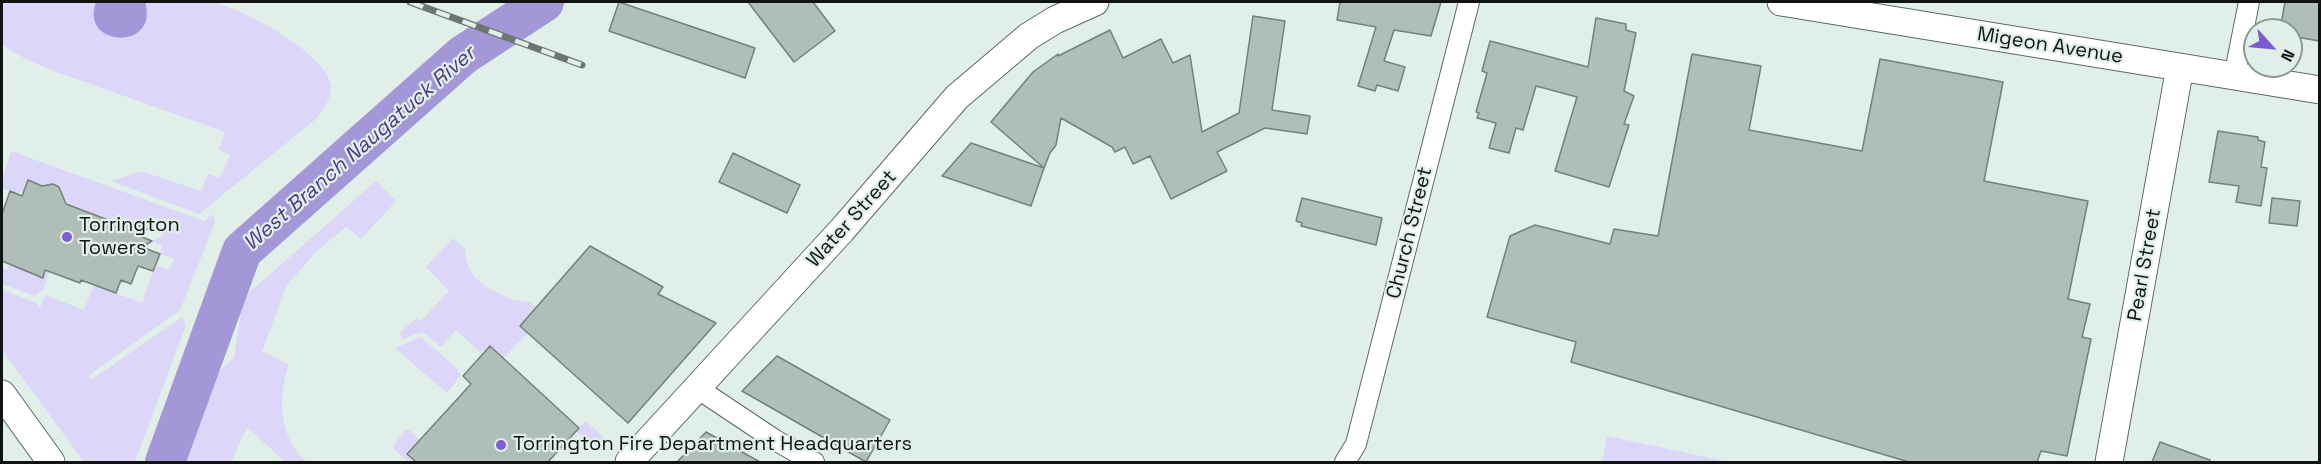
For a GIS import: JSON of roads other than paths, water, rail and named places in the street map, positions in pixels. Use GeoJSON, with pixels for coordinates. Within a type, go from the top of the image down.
{"type":"FeatureCollection","features":[{"type":"Feature","properties":{"kind":"main road","name":"Water Street"},"geometry":{"type":"LineString","coordinates":[[629,462],[873,195],[957,96],[1029,36],[1055,20],[1095,2]]}},
{"type":"Feature","properties":{"kind":"main road","name":"Migeon Avenue"},"geometry":{"type":"LineString","coordinates":[[1781,2],[2319,90]]}},
{"type":"Feature","properties":{"kind":"main road","name":"Pearl Street"},"geometry":{"type":"LineString","coordinates":[[2109,462],[2180,67]]}},
{"type":"Feature","properties":{"kind":"main road"},"geometry":{"type":"LineString","coordinates":[[2,394],[44,460]]}},
{"type":"Feature","properties":{"kind":"street","name":"Church Street"},"geometry":{"type":"LineString","coordinates":[[1345,462],[1356,444],[1469,2]]}},
{"type":"Feature","properties":{"kind":"street"},"geometry":{"type":"LineString","coordinates":[[2234,77],[2249,2]]}},
{"type":"Feature","properties":{"kind":"street"},"geometry":{"type":"LineString","coordinates":[[697,388],[775,440],[814,462]]}},
{"type":"Feature","properties":{"kind":"waterway","name":"West Branch Naugatuck River"},"geometry":{"type":"LineString","coordinates":[[165,462],[242,251],[463,55],[544,2]]}},
{"type":"Feature","properties":{"kind":"railway"},"geometry":{"type":"LineString","coordinates":[[410,2],[582,65]]}},
{"type":"Feature","properties":{"kind":"place","name":"Torrington Towers"},"geometry":{"type":"Point","coordinates":[67,237]}},
{"type":"Feature","properties":{"kind":"place","name":"Torrington Fire Department Headquarters"},"geometry":{"type":"Point","coordinates":[501,445]}}]}
